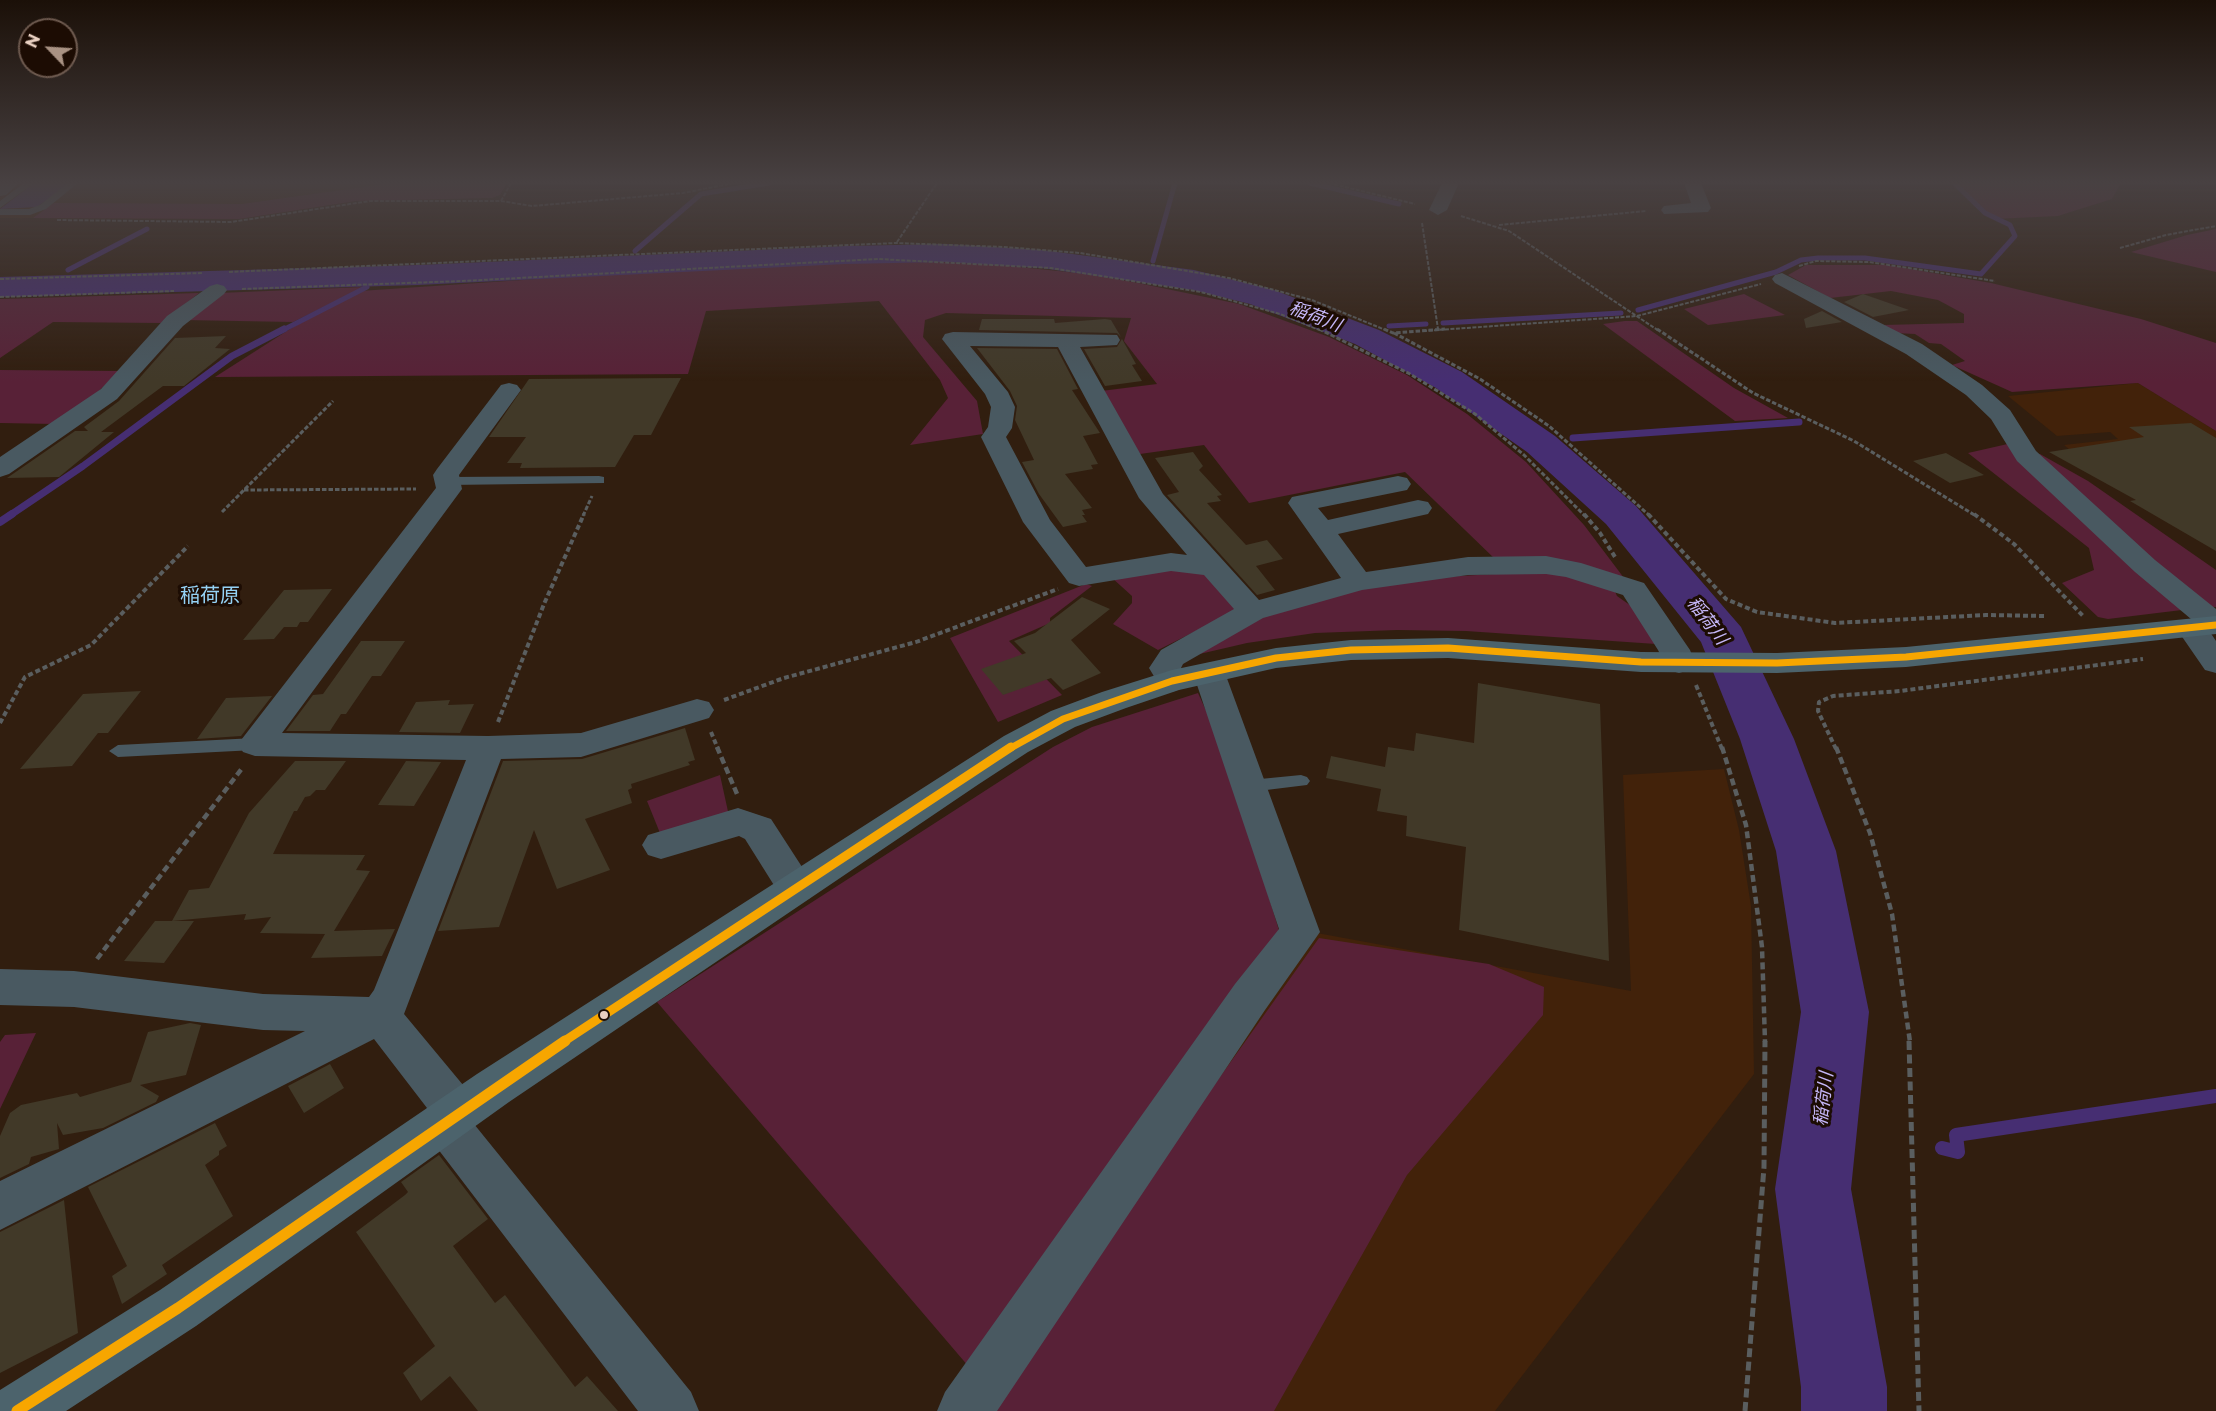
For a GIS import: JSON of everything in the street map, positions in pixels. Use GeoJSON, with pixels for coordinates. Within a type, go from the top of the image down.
{"type":"FeatureCollection","features":[{"type":"Feature","properties":{"kind":"main road"},"geometry":{"type":"LineString","coordinates":[[17,1411],[178,1308],[450,1117],[796,887],[1016,744],[1063,719],[1191,677],[1276,658],[1384,649],[1448,648],[1686,664],[1777,663],[1906,657],[2208,626]]}},
{"type":"Feature","properties":{"kind":"street"},"geometry":{"type":"LineString","coordinates":[[0,469],[109,394],[216,278]]}},
{"type":"Feature","properties":{"kind":"street"},"geometry":{"type":"LineString","coordinates":[[1782,279],[1914,349],[1974,390],[2001,415],[2026,456],[2208,626],[2216,663]]}},
{"type":"Feature","properties":{"kind":"street"},"geometry":{"type":"LineString","coordinates":[[1109,340],[1065,340],[947,329],[996,392],[1003,407],[1000,428],[993,437],[1037,522],[1079,578],[1128,567],[1172,562],[1212,567]]}},
{"type":"Feature","properties":{"kind":"street"},"geometry":{"type":"LineString","coordinates":[[1065,340],[1152,498],[1252,611]]}},
{"type":"Feature","properties":{"kind":"street"},"geometry":{"type":"LineString","coordinates":[[258,744],[449,485],[446,475],[509,390]]}},
{"type":"Feature","properties":{"kind":"street"},"geometry":{"type":"LineString","coordinates":[[1359,582],[1301,503],[1398,484]]}},
{"type":"Feature","properties":{"kind":"street"},"geometry":{"type":"LineString","coordinates":[[1321,530],[1418,508]]}},
{"type":"Feature","properties":{"kind":"street"},"geometry":{"type":"LineString","coordinates":[[964,1411],[1026,1325],[1250,997],[1300,932],[1250,786],[1191,677],[1165,668],[1172,657],[1252,611],[1359,582],[1413,572],[1468,566],[1546,565],[1598,576],[1634,589],[1674,650],[1686,664]]}},
{"type":"Feature","properties":{"kind":"street"},"geometry":{"type":"LineString","coordinates":[[258,744],[488,748],[581,745],[697,710]]}},
{"type":"Feature","properties":{"kind":"street"},"geometry":{"type":"LineString","coordinates":[[0,1206],[380,1015],[391,999],[488,748]]}},
{"type":"Feature","properties":{"kind":"street"},"geometry":{"type":"LineString","coordinates":[[661,845],[715,827],[738,822],[747,824],[758,829],[796,887]]}},
{"type":"Feature","properties":{"kind":"street"},"geometry":{"type":"LineString","coordinates":[[0,987],[74,989],[263,1012],[380,1015]]}},
{"type":"Feature","properties":{"kind":"street"},"geometry":{"type":"LineString","coordinates":[[380,1015],[450,1117],[672,1411]]}},
{"type":"Feature","properties":{"kind":"lane"},"geometry":{"type":"LineString","coordinates":[[449,485],[599,480]]}},
{"type":"Feature","properties":{"kind":"lane"},"geometry":{"type":"LineString","coordinates":[[118,752],[258,744]]}},
{"type":"Feature","properties":{"kind":"lane"},"geometry":{"type":"LineString","coordinates":[[1250,786],[1301,781]]}},
{"type":"Feature","properties":{"kind":"path"},"geometry":{"type":"LineString","coordinates":[[0,297],[216,278],[782,249]]}},
{"type":"Feature","properties":{"kind":"path"},"geometry":{"type":"LineString","coordinates":[[1004,249],[1080,253],[1198,272],[1312,300],[1393,333],[1480,379],[1549,426],[1637,502],[1726,599],[1741,607],[1835,624],[1986,615],[2050,617]]}},
{"type":"Feature","properties":{"kind":"path"},"geometry":{"type":"LineString","coordinates":[[1426,249],[1438,329]]}},
{"type":"Feature","properties":{"kind":"path"},"geometry":{"type":"LineString","coordinates":[[1532,249],[1753,393],[1854,441],[1964,507],[2013,544],[2087,620],[2078,619]]}},
{"type":"Feature","properties":{"kind":"path"},"geometry":{"type":"LineString","coordinates":[[0,279],[216,278],[462,281],[878,259],[960,261],[1051,268],[1201,292],[1280,314],[1352,344],[1410,374],[1475,414],[1524,454],[1565,493],[1600,533],[1634,589]]}},
{"type":"Feature","properties":{"kind":"path"},"geometry":{"type":"LineString","coordinates":[[1393,333],[1637,316],[1782,279],[1794,267],[1816,261],[1894,264],[1995,281]]}},
{"type":"Feature","properties":{"kind":"path"},"geometry":{"type":"LineString","coordinates":[[222,512],[333,401]]}},
{"type":"Feature","properties":{"kind":"path"},"geometry":{"type":"LineString","coordinates":[[488,748],[544,604],[599,480]]}},
{"type":"Feature","properties":{"kind":"path"},"geometry":{"type":"LineString","coordinates":[[244,490],[449,485]]}},
{"type":"Feature","properties":{"kind":"path"},"geometry":{"type":"LineString","coordinates":[[0,723],[25,677],[91,645],[188,546]]}},
{"type":"Feature","properties":{"kind":"path"},"geometry":{"type":"LineString","coordinates":[[747,824],[745,811],[703,716],[697,710],[784,678],[916,642],[1062,588],[1079,578]]}},
{"type":"Feature","properties":{"kind":"path"},"geometry":{"type":"LineString","coordinates":[[1919,1411],[1912,1063],[1901,970],[1892,914],[1870,833],[1846,768],[1818,711],[1819,702],[1833,696],[1900,691],[2146,659]]}},
{"type":"Feature","properties":{"kind":"path"},"geometry":{"type":"LineString","coordinates":[[1686,664],[1719,739],[1746,825],[1762,947],[1766,1071],[1764,1167],[1745,1411]]}},
{"type":"Feature","properties":{"kind":"path"},"geometry":{"type":"LineString","coordinates":[[74,989],[258,744]]}},
{"type":"Feature","properties":{"kind":"shaded area"},"geometry":{"type":"Polygon","coordinates":[[[2141,249],[2216,249],[2216,272],[2131,252],[2141,249]]]}},
{"type":"Feature","properties":{"kind":"shaded area"},"geometry":{"type":"Polygon","coordinates":[[[894,260],[1000,265],[1087,274],[1138,283],[1239,304],[1329,337],[1407,375],[1467,414],[1526,462],[1584,525],[1624,578],[1496,560],[1405,472],[1249,503],[1204,445],[1140,454],[1101,391],[1157,384],[1124,341],[1131,318],[946,313],[925,320],[923,337],[977,401],[983,434],[910,445],[948,398],[940,380],[879,301],[706,311],[688,374],[215,377],[312,315],[360,291],[626,273],[894,260]]]}},
{"type":"Feature","properties":{"kind":"shaded area"},"geometry":{"type":"Polygon","coordinates":[[[1806,265],[1887,265],[1991,283],[2141,319],[2216,343],[2216,431],[2138,383],[2012,392],[1952,365],[1965,361],[1941,344],[1929,343],[1915,334],[1895,333],[1883,325],[1964,323],[1964,314],[1938,300],[1891,291],[1830,298],[1788,275],[1806,265]]]}},
{"type":"Feature","properties":{"kind":"shaded area"},"geometry":{"type":"Polygon","coordinates":[[[364,287],[293,322],[183,320],[219,293],[364,287]]]}},
{"type":"Feature","properties":{"kind":"shaded area"},"geometry":{"type":"Polygon","coordinates":[[[199,293],[161,323],[53,322],[0,358],[0,299],[199,293]]]}},
{"type":"Feature","properties":{"kind":"shaded area"},"geometry":{"type":"Polygon","coordinates":[[[1744,294],[1785,315],[1708,325],[1684,309],[1744,294]]]}},
{"type":"Feature","properties":{"kind":"shaded area"},"geometry":{"type":"Polygon","coordinates":[[[1637,321],[1734,388],[1788,418],[1735,421],[1603,324],[1637,321]]]}},
{"type":"Feature","properties":{"kind":"shaded area"},"geometry":{"type":"Polygon","coordinates":[[[0,370],[120,371],[87,402],[55,424],[0,423],[0,370]]]}},
{"type":"Feature","properties":{"kind":"shaded area"},"geometry":{"type":"Polygon","coordinates":[[[2138,383],[2216,431],[2216,446],[2081,459],[2064,445],[2118,439],[2110,432],[2057,436],[2008,396],[2138,383]]]}},
{"type":"Feature","properties":{"kind":"shaded area"},"geometry":{"type":"Polygon","coordinates":[[[2012,443],[2190,609],[2108,619],[2098,617],[2062,583],[2094,570],[2089,548],[1968,453],[2012,443]]]}},
{"type":"Feature","properties":{"kind":"shaded area"},"geometry":{"type":"Polygon","coordinates":[[[2040,454],[2088,481],[2216,570],[2216,607],[2204,608],[2033,457],[2040,454]]]}},
{"type":"Feature","properties":{"kind":"shaded area"},"geometry":{"type":"Polygon","coordinates":[[[1175,565],[1205,573],[1240,609],[1158,650],[1113,624],[1132,603],[1132,596],[1111,577],[1175,565]]]}},
{"type":"Feature","properties":{"kind":"shaded area"},"geometry":{"type":"Polygon","coordinates":[[[1495,574],[1572,574],[1613,587],[1617,596],[1634,608],[1656,644],[1466,631],[1397,630],[1315,633],[1247,643],[1191,656],[1213,640],[1296,601],[1423,578],[1495,574]]]}},
{"type":"Feature","properties":{"kind":"shaded area"},"geometry":{"type":"Polygon","coordinates":[[[1086,584],[1092,586],[1050,618],[1050,623],[1009,641],[1062,695],[998,722],[950,638],[1086,584]]]}},
{"type":"Feature","properties":{"kind":"shaded area"},"geometry":{"type":"Polygon","coordinates":[[[1198,693],[1224,750],[1281,937],[969,1367],[657,1002],[1053,747],[1092,727],[1198,693]]]}},
{"type":"Feature","properties":{"kind":"shaded area"},"geometry":{"type":"Polygon","coordinates":[[[1724,769],[1739,830],[1751,906],[1754,1074],[1495,1411],[972,1411],[1317,933],[1631,991],[1623,775],[1724,769]]]}},
{"type":"Feature","properties":{"kind":"shaded area"},"geometry":{"type":"Polygon","coordinates":[[[720,775],[729,816],[662,838],[647,801],[720,775]]]}},
{"type":"Feature","properties":{"kind":"shaded area"},"geometry":{"type":"Polygon","coordinates":[[[1319,938],[1489,964],[1544,987],[1543,1015],[1407,1175],[1274,1411],[982,1411],[1319,938]]]}},
{"type":"Feature","properties":{"kind":"shaded area"},"geometry":{"type":"Polygon","coordinates":[[[36,1033],[0,1109],[0,1042],[5,1035],[36,1033]]]}},
{"type":"Feature","properties":{"kind":"building"},"geometry":{"type":"Polygon","coordinates":[[[1863,294],[1909,310],[1873,317],[1844,302],[1863,294]]]}},
{"type":"Feature","properties":{"kind":"building"},"geometry":{"type":"Polygon","coordinates":[[[1822,311],[1842,322],[1806,328],[1804,319],[1822,311]]]}},
{"type":"Feature","properties":{"kind":"building"},"geometry":{"type":"Polygon","coordinates":[[[982,319],[1054,319],[1055,323],[1105,319],[1111,320],[1121,337],[1117,333],[979,330],[982,319]]]}},
{"type":"Feature","properties":{"kind":"building"},"geometry":{"type":"Polygon","coordinates":[[[226,336],[215,348],[230,349],[184,386],[163,386],[101,432],[114,432],[59,477],[7,478],[75,431],[88,431],[84,427],[119,401],[175,338],[226,336]]]}},
{"type":"Feature","properties":{"kind":"building"},"geometry":{"type":"Polygon","coordinates":[[[1122,339],[1136,364],[1132,365],[1142,381],[1105,386],[1084,349],[1117,347],[1122,339]]]}},
{"type":"Feature","properties":{"kind":"building"},"geometry":{"type":"Polygon","coordinates":[[[977,348],[1057,349],[1078,389],[1072,390],[1100,433],[1083,436],[1098,464],[1091,465],[1093,469],[1065,474],[1092,508],[1082,510],[1085,515],[1082,515],[1087,522],[1063,527],[1039,494],[1022,462],[1034,460],[1015,420],[1017,406],[1010,391],[977,348]]]}},
{"type":"Feature","properties":{"kind":"building"},"geometry":{"type":"Polygon","coordinates":[[[681,378],[651,435],[634,435],[615,467],[520,468],[522,463],[507,463],[526,437],[489,437],[529,379],[681,378]]]}},
{"type":"Feature","properties":{"kind":"building"},"geometry":{"type":"Polygon","coordinates":[[[2191,423],[2216,438],[2216,551],[2130,501],[2136,500],[2049,452],[2144,437],[2129,427],[2191,423]]]}},
{"type":"Feature","properties":{"kind":"building"},"geometry":{"type":"Polygon","coordinates":[[[1193,452],[1203,466],[1199,470],[1222,495],[1217,496],[1221,501],[1207,503],[1246,545],[1267,540],[1283,559],[1256,566],[1275,590],[1257,595],[1167,495],[1179,492],[1155,458],[1193,452]]]}},
{"type":"Feature","properties":{"kind":"building"},"geometry":{"type":"Polygon","coordinates":[[[1946,453],[1984,475],[1950,483],[1913,461],[1946,453]]]}},
{"type":"Feature","properties":{"kind":"building"},"geometry":{"type":"Polygon","coordinates":[[[332,589],[308,622],[300,622],[297,627],[284,627],[274,639],[243,640],[284,590],[332,589]]]}},
{"type":"Feature","properties":{"kind":"building"},"geometry":{"type":"Polygon","coordinates":[[[1082,597],[1110,609],[1071,640],[1101,673],[1063,690],[1051,678],[1003,695],[981,669],[1026,653],[1014,641],[1035,633],[1082,597]]]}},
{"type":"Feature","properties":{"kind":"building"},"geometry":{"type":"Polygon","coordinates":[[[361,641],[405,641],[381,676],[372,676],[346,714],[341,714],[330,731],[286,731],[313,695],[323,694],[361,641]]]}},
{"type":"Feature","properties":{"kind":"building"},"geometry":{"type":"Polygon","coordinates":[[[1478,683],[1600,704],[1609,961],[1459,930],[1466,847],[1406,836],[1407,816],[1377,811],[1381,789],[1326,778],[1331,756],[1385,767],[1388,747],[1414,751],[1416,733],[1474,743],[1478,683]]]}},
{"type":"Feature","properties":{"kind":"building"},"geometry":{"type":"Polygon","coordinates":[[[141,691],[108,733],[98,733],[72,766],[20,769],[83,694],[141,691]]]}},
{"type":"Feature","properties":{"kind":"building"},"geometry":{"type":"Polygon","coordinates":[[[272,696],[241,736],[197,739],[226,698],[272,696]]]}},
{"type":"Feature","properties":{"kind":"building"},"geometry":{"type":"Polygon","coordinates":[[[450,700],[448,705],[474,704],[460,733],[399,732],[416,702],[450,700]]]}},
{"type":"Feature","properties":{"kind":"building"},"geometry":{"type":"Polygon","coordinates":[[[685,728],[695,760],[688,762],[690,765],[631,784],[632,788],[628,790],[632,803],[585,819],[610,870],[557,889],[534,830],[499,927],[438,931],[503,761],[582,759],[685,728]]]}},
{"type":"Feature","properties":{"kind":"building"},"geometry":{"type":"Polygon","coordinates":[[[295,761],[346,761],[325,790],[316,790],[310,796],[305,797],[297,811],[294,811],[273,854],[365,855],[356,870],[370,871],[334,931],[395,929],[382,956],[311,958],[325,934],[260,933],[271,917],[244,920],[246,914],[172,921],[189,890],[209,888],[249,813],[295,761]]]}},
{"type":"Feature","properties":{"kind":"building"},"geometry":{"type":"Polygon","coordinates":[[[406,761],[441,762],[414,806],[378,805],[406,761]]]}},
{"type":"Feature","properties":{"kind":"building"},"geometry":{"type":"Polygon","coordinates":[[[155,921],[194,921],[164,963],[124,961],[155,921]]]}},
{"type":"Feature","properties":{"kind":"building"},"geometry":{"type":"Polygon","coordinates":[[[190,1023],[201,1025],[186,1075],[140,1085],[159,1096],[156,1102],[103,1128],[63,1135],[57,1123],[59,1149],[31,1157],[29,1164],[0,1178],[0,1136],[10,1113],[21,1105],[77,1093],[80,1097],[131,1082],[148,1032],[190,1023]]]}},
{"type":"Feature","properties":{"kind":"building"},"geometry":{"type":"Polygon","coordinates":[[[330,1064],[344,1088],[304,1113],[288,1086],[330,1064]]]}},
{"type":"Feature","properties":{"kind":"building"},"geometry":{"type":"Polygon","coordinates":[[[215,1123],[227,1146],[205,1165],[233,1216],[162,1265],[167,1274],[122,1304],[112,1276],[127,1266],[88,1187],[215,1123]]]}},
{"type":"Feature","properties":{"kind":"building"},"geometry":{"type":"Polygon","coordinates":[[[439,1155],[488,1219],[453,1246],[495,1303],[505,1295],[575,1387],[587,1376],[618,1411],[478,1411],[450,1376],[421,1401],[403,1373],[435,1346],[356,1232],[405,1195],[408,1192],[401,1182],[439,1155]]]}},
{"type":"Feature","properties":{"kind":"building"},"geometry":{"type":"Polygon","coordinates":[[[64,1200],[78,1333],[0,1373],[0,1232],[64,1200]]]}},
{"type":"Feature","properties":{"kind":"waterway"},"geometry":{"type":"LineString","coordinates":[[68,270],[109,249]]}},
{"type":"Feature","properties":{"kind":"waterway"},"geometry":{"type":"LineString","coordinates":[[1153,261],[1156,249]]}},
{"type":"Feature","properties":{"kind":"waterway"},"geometry":{"type":"LineString","coordinates":[[1638,310],[1776,272],[1801,260],[1865,258],[1981,274],[2004,249]]}},
{"type":"Feature","properties":{"kind":"waterway","name":"稲荷川"},"geometry":{"type":"LineString","coordinates":[[0,287],[418,275],[845,255],[944,253],[1042,259],[1194,280],[1262,297],[1367,337],[1449,380],[1541,444],[1621,515],[1724,638],[1767,739],[1806,851],[1835,1012],[1813,1189],[1844,1387],[1844,1411]]}},
{"type":"Feature","properties":{"kind":"waterway"},"geometry":{"type":"LineString","coordinates":[[281,331],[367,287]]}},
{"type":"Feature","properties":{"kind":"waterway"},"geometry":{"type":"LineString","coordinates":[[1443,323],[1621,313]]}},
{"type":"Feature","properties":{"kind":"waterway"},"geometry":{"type":"LineString","coordinates":[[1389,326],[1426,324]]}},
{"type":"Feature","properties":{"kind":"waterway"},"geometry":{"type":"LineString","coordinates":[[9,516],[83,466],[232,356],[284,329]]}},
{"type":"Feature","properties":{"kind":"waterway"},"geometry":{"type":"LineString","coordinates":[[1573,438],[1799,422]]}},
{"type":"Feature","properties":{"kind":"waterway"},"geometry":{"type":"LineString","coordinates":[[0,522],[9,516]]}},
{"type":"Feature","properties":{"kind":"waterway"},"geometry":{"type":"LineString","coordinates":[[1942,1148],[1958,1152],[1956,1135],[2216,1096]]}},
{"type":"Feature","properties":{"kind":"transit line"},"geometry":{"type":"LineString","coordinates":[[17,1411],[178,1308],[493,1088],[967,775],[1016,744],[1063,719],[1114,700],[1172,681],[1276,658],[1351,650],[1448,648],[1641,662],[1777,663],[1906,657],[2216,625]]}},
{"type":"Feature","properties":{"kind":"district","name":"稲荷原"},"geometry":{"type":"Point","coordinates":[210,596]}}]}
